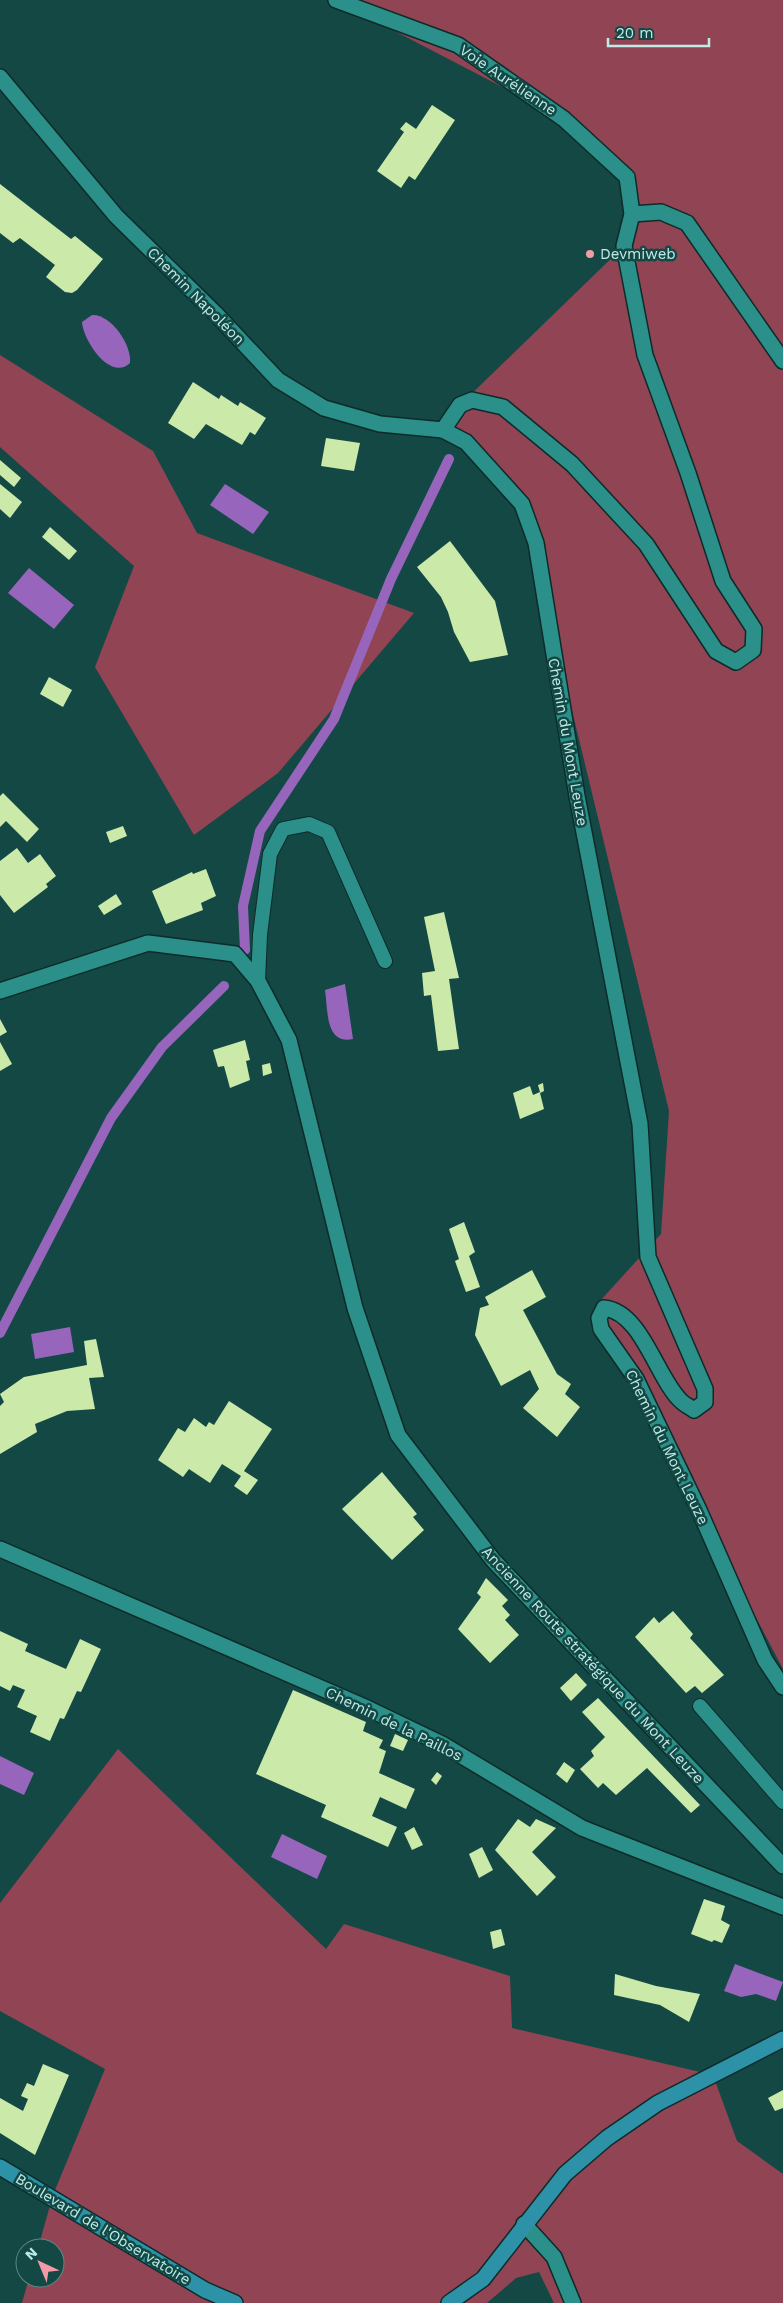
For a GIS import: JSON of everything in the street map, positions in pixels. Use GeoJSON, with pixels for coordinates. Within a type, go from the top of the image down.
{"type":"FeatureCollection","features":[{"type":"Feature","properties":{"kind":"main road"},"geometry":{"type":"LineString","coordinates":[[449,2303],[483,2279],[524,2224],[565,2174],[607,2138],[658,2103],[783,2039]]}},
{"type":"Feature","properties":{"kind":"main road","name":"Boulevard de l'Observatoire"},"geometry":{"type":"LineString","coordinates":[[0,2167],[205,2290],[234,2303]]}},
{"type":"Feature","properties":{"kind":"street","name":"Voie Aurélienne"},"geometry":{"type":"LineString","coordinates":[[336,0],[458,45],[564,118],[627,177],[632,214]]}},
{"type":"Feature","properties":{"kind":"street","name":"Chemin Napoléon"},"geometry":{"type":"LineString","coordinates":[[0,77],[116,216],[215,313],[278,380],[324,408],[380,424],[444,430]]}},
{"type":"Feature","properties":{"kind":"street"},"geometry":{"type":"LineString","coordinates":[[444,430],[460,405],[472,400],[503,407],[572,464],[646,544],[716,650],[736,662],[753,650],[754,629],[722,580],[688,473],[645,355],[624,246],[632,214],[661,212],[687,223],[783,361]]}},
{"type":"Feature","properties":{"kind":"street","name":"Chemin du Mont Leuze"},"geometry":{"type":"LineString","coordinates":[[444,430],[466,442],[522,504],[536,544],[577,796],[640,1124],[648,1257],[705,1389],[705,1402],[694,1410],[681,1401],[629,1319],[614,1309],[604,1308],[599,1318],[601,1329],[636,1379],[699,1510],[764,1660],[783,1687]]}},
{"type":"Feature","properties":{"kind":"street","name":"Ancienne Route stratégique du Mont Leuze"},"geometry":{"type":"LineString","coordinates":[[0,991],[148,943],[234,954],[258,981],[289,1040],[355,1308],[398,1435],[493,1560],[783,1866]]}},
{"type":"Feature","properties":{"kind":"street","name":"Chemin de la Paillos"},"geometry":{"type":"LineString","coordinates":[[0,1549],[375,1712],[442,1744],[582,1828],[783,1908]]}},
{"type":"Feature","properties":{"kind":"street"},"geometry":{"type":"LineString","coordinates":[[524,2224],[554,2257],[573,2303]]}},
{"type":"Feature","properties":{"kind":"lane"},"geometry":{"type":"LineString","coordinates":[[258,981],[260,935],[270,854],[283,830],[309,824],[328,832],[385,962]]}},
{"type":"Feature","properties":{"kind":"lane"},"geometry":{"type":"LineString","coordinates":[[700,1706],[783,1802]]}},
{"type":"Feature","properties":{"kind":"shaded area"},"geometry":{"type":"Polygon","coordinates":[[[335,0],[783,0],[783,1669],[595,1311],[600,1301],[661,1234],[669,1111],[522,504],[443,430],[460,405],[624,246],[627,177],[564,119],[335,0]]]}},
{"type":"Feature","properties":{"kind":"shaded area"},"geometry":{"type":"Polygon","coordinates":[[[92,315],[106,320],[119,332],[128,348],[130,363],[122,367],[114,367],[106,363],[92,348],[82,322],[92,315]]]}},
{"type":"Feature","properties":{"kind":"shaded area"},"geometry":{"type":"Polygon","coordinates":[[[0,355],[153,451],[197,533],[414,613],[278,773],[194,835],[95,667],[134,566],[0,447],[0,355]]]}},
{"type":"Feature","properties":{"kind":"shaded area"},"geometry":{"type":"Polygon","coordinates":[[[225,484],[269,512],[253,534],[210,505],[225,484]]]}},
{"type":"Feature","properties":{"kind":"shaded area"},"geometry":{"type":"Polygon","coordinates":[[[29,568],[74,605],[54,629],[8,593],[29,568]]]}},
{"type":"Feature","properties":{"kind":"shaded area"},"geometry":{"type":"Polygon","coordinates":[[[345,984],[353,1039],[337,1037],[328,1016],[325,990],[345,984]]]}},
{"type":"Feature","properties":{"kind":"shaded area"},"geometry":{"type":"Polygon","coordinates":[[[70,1327],[74,1352],[35,1359],[31,1334],[70,1327]]]}},
{"type":"Feature","properties":{"kind":"shaded area"},"geometry":{"type":"Polygon","coordinates":[[[118,1749],[326,1949],[344,1924],[510,1976],[512,2028],[713,2075],[737,2141],[783,2174],[783,2303],[554,2303],[539,2272],[516,2278],[487,2303],[22,2303],[26,2288],[65,2288],[65,2238],[41,2238],[53,2195],[105,2069],[0,2011],[0,1903],[118,1749]]]}},
{"type":"Feature","properties":{"kind":"shaded area"},"geometry":{"type":"Polygon","coordinates":[[[0,1756],[34,1773],[24,1795],[0,1784],[0,1756]]]}},
{"type":"Feature","properties":{"kind":"shaded area"},"geometry":{"type":"Polygon","coordinates":[[[282,1834],[327,1856],[317,1879],[271,1857],[282,1834]]]}},
{"type":"Feature","properties":{"kind":"shaded area"},"geometry":{"type":"Polygon","coordinates":[[[735,1964],[783,1982],[776,2001],[756,1994],[741,1997],[724,1991],[735,1964]]]}},
{"type":"Feature","properties":{"kind":"building"},"geometry":{"type":"Polygon","coordinates":[[[432,105],[455,120],[415,180],[409,176],[401,188],[377,171],[404,132],[400,129],[406,122],[416,129],[432,105]]]}},
{"type":"Feature","properties":{"kind":"building"},"geometry":{"type":"Polygon","coordinates":[[[0,184],[71,239],[75,236],[103,259],[77,290],[72,293],[65,292],[46,277],[55,265],[20,238],[13,243],[0,233],[0,184]]]}},
{"type":"Feature","properties":{"kind":"building"},"geometry":{"type":"Polygon","coordinates":[[[193,382],[219,399],[221,395],[238,406],[240,402],[266,418],[255,435],[250,432],[242,445],[206,424],[194,439],[168,423],[193,382]]]}},
{"type":"Feature","properties":{"kind":"building"},"geometry":{"type":"Polygon","coordinates":[[[326,438],[360,443],[354,471],[321,466],[326,438]]]}},
{"type":"Feature","properties":{"kind":"building"},"geometry":{"type":"Polygon","coordinates":[[[0,460],[21,478],[14,487],[0,475],[0,460]]]}},
{"type":"Feature","properties":{"kind":"building"},"geometry":{"type":"Polygon","coordinates":[[[0,484],[22,502],[10,518],[0,509],[0,484]]]}},
{"type":"Feature","properties":{"kind":"building"},"geometry":{"type":"Polygon","coordinates":[[[50,527],[77,551],[69,560],[42,537],[50,527]]]}},
{"type":"Feature","properties":{"kind":"building"},"geometry":{"type":"Polygon","coordinates":[[[450,541],[495,601],[508,655],[470,662],[454,632],[441,597],[417,567],[450,541]]]}},
{"type":"Feature","properties":{"kind":"building"},"geometry":{"type":"Polygon","coordinates":[[[49,677],[72,690],[63,707],[40,694],[49,677]]]}},
{"type":"Feature","properties":{"kind":"building"},"geometry":{"type":"Polygon","coordinates":[[[3,793],[39,829],[27,842],[6,821],[0,827],[0,796],[3,793]]]}},
{"type":"Feature","properties":{"kind":"building"},"geometry":{"type":"Polygon","coordinates":[[[123,826],[127,836],[110,843],[106,832],[123,826]]]}},
{"type":"Feature","properties":{"kind":"building"},"geometry":{"type":"Polygon","coordinates":[[[17,848],[28,863],[40,854],[56,876],[46,884],[48,887],[14,913],[0,895],[0,861],[17,848]]]}},
{"type":"Feature","properties":{"kind":"building"},"geometry":{"type":"Polygon","coordinates":[[[206,869],[216,896],[201,903],[203,910],[166,924],[152,891],[192,872],[193,874],[206,869]]]}},
{"type":"Feature","properties":{"kind":"building"},"geometry":{"type":"Polygon","coordinates":[[[116,894],[122,904],[104,915],[98,906],[116,894]]]}},
{"type":"Feature","properties":{"kind":"building"},"geometry":{"type":"Polygon","coordinates":[[[444,912],[459,978],[449,979],[459,1049],[438,1051],[431,995],[424,996],[422,973],[435,971],[424,917],[444,912]]]}},
{"type":"Feature","properties":{"kind":"building"},"geometry":{"type":"Polygon","coordinates":[[[0,1019],[7,1032],[0,1036],[0,1019]]]}},
{"type":"Feature","properties":{"kind":"building"},"geometry":{"type":"Polygon","coordinates":[[[245,1040],[250,1060],[246,1061],[250,1080],[230,1088],[224,1066],[218,1067],[213,1050],[245,1040]]]}},
{"type":"Feature","properties":{"kind":"building"},"geometry":{"type":"Polygon","coordinates":[[[0,1042],[12,1064],[0,1071],[0,1042]]]}},
{"type":"Feature","properties":{"kind":"building"},"geometry":{"type":"Polygon","coordinates":[[[270,1063],[272,1073],[263,1076],[262,1065],[270,1063]]]}},
{"type":"Feature","properties":{"kind":"building"},"geometry":{"type":"Polygon","coordinates":[[[543,1083],[544,1091],[540,1093],[544,1109],[520,1119],[513,1093],[530,1086],[533,1095],[540,1092],[538,1085],[543,1083]]]}},
{"type":"Feature","properties":{"kind":"building"},"geometry":{"type":"Polygon","coordinates":[[[464,1222],[475,1252],[469,1256],[480,1287],[466,1292],[455,1261],[459,1259],[449,1229],[464,1222]]]}},
{"type":"Feature","properties":{"kind":"building"},"geometry":{"type":"Polygon","coordinates":[[[532,1270],[546,1297],[523,1310],[557,1374],[571,1384],[565,1394],[580,1407],[557,1437],[523,1408],[539,1389],[530,1370],[501,1386],[475,1335],[480,1308],[489,1305],[485,1297],[532,1270]]]}},
{"type":"Feature","properties":{"kind":"building"},"geometry":{"type":"Polygon","coordinates":[[[96,1339],[104,1377],[89,1378],[95,1409],[67,1411],[35,1424],[37,1432],[0,1454],[0,1406],[4,1402],[0,1394],[24,1377],[87,1365],[84,1341],[96,1339]]]}},
{"type":"Feature","properties":{"kind":"building"},"geometry":{"type":"Polygon","coordinates":[[[229,1401],[272,1429],[244,1471],[258,1480],[247,1495],[234,1486],[241,1476],[222,1464],[210,1483],[189,1469],[183,1477],[158,1460],[178,1428],[185,1432],[194,1418],[206,1427],[209,1422],[214,1425],[229,1401]]]}},
{"type":"Feature","properties":{"kind":"building"},"geometry":{"type":"Polygon","coordinates":[[[382,1472],[417,1514],[413,1517],[424,1530],[392,1560],[342,1509],[382,1472]]]}},
{"type":"Feature","properties":{"kind":"building"},"geometry":{"type":"Polygon","coordinates":[[[486,1578],[508,1600],[502,1606],[510,1615],[505,1620],[519,1635],[490,1663],[458,1629],[481,1597],[477,1593],[486,1578]]]}},
{"type":"Feature","properties":{"kind":"building"},"geometry":{"type":"Polygon","coordinates":[[[673,1611],[693,1634],[690,1638],[724,1675],[702,1693],[695,1686],[686,1693],[635,1637],[654,1617],[659,1623],[673,1611]]]}},
{"type":"Feature","properties":{"kind":"building"},"geometry":{"type":"Polygon","coordinates":[[[0,1631],[28,1644],[25,1651],[66,1669],[80,1639],[101,1649],[81,1692],[77,1691],[64,1719],[60,1718],[50,1741],[30,1732],[37,1716],[17,1707],[25,1690],[13,1685],[10,1691],[0,1686],[0,1631]]]}},
{"type":"Feature","properties":{"kind":"building"},"geometry":{"type":"Polygon","coordinates":[[[576,1673],[587,1685],[571,1701],[560,1688],[576,1673]]]}},
{"type":"Feature","properties":{"kind":"building"},"geometry":{"type":"Polygon","coordinates":[[[293,1690],[366,1722],[363,1731],[383,1740],[379,1748],[386,1751],[379,1773],[415,1789],[406,1809],[380,1797],[372,1816],[397,1827],[388,1847],[321,1817],[326,1805],[256,1774],[293,1690]]]}},
{"type":"Feature","properties":{"kind":"building"},"geometry":{"type":"Polygon","coordinates":[[[598,1698],[700,1805],[691,1813],[647,1768],[616,1795],[603,1783],[598,1788],[580,1769],[594,1756],[591,1751],[605,1737],[582,1712],[598,1698]]]}},
{"type":"Feature","properties":{"kind":"building"},"geometry":{"type":"Polygon","coordinates":[[[395,1734],[408,1740],[403,1751],[390,1746],[395,1734]]]}},
{"type":"Feature","properties":{"kind":"building"},"geometry":{"type":"Polygon","coordinates":[[[564,1762],[575,1770],[567,1783],[556,1774],[564,1762]]]}},
{"type":"Feature","properties":{"kind":"building"},"geometry":{"type":"Polygon","coordinates":[[[437,1772],[442,1776],[436,1785],[431,1780],[437,1772]]]}},
{"type":"Feature","properties":{"kind":"building"},"geometry":{"type":"Polygon","coordinates":[[[518,1819],[530,1827],[536,1819],[556,1828],[532,1852],[556,1877],[537,1896],[495,1850],[518,1819]]]}},
{"type":"Feature","properties":{"kind":"building"},"geometry":{"type":"Polygon","coordinates":[[[414,1827],[423,1845],[412,1850],[404,1833],[414,1827]]]}},
{"type":"Feature","properties":{"kind":"building"},"geometry":{"type":"Polygon","coordinates":[[[482,1847],[493,1870],[479,1878],[469,1854],[482,1847]]]}},
{"type":"Feature","properties":{"kind":"building"},"geometry":{"type":"Polygon","coordinates":[[[704,1899],[725,1906],[721,1920],[730,1925],[722,1943],[714,1940],[712,1942],[691,1934],[704,1899]]]}},
{"type":"Feature","properties":{"kind":"building"},"geometry":{"type":"Polygon","coordinates":[[[501,1929],[505,1945],[493,1949],[490,1932],[501,1929]]]}},
{"type":"Feature","properties":{"kind":"building"},"geometry":{"type":"Polygon","coordinates":[[[615,1974],[656,1986],[700,1994],[689,2022],[660,2005],[614,1995],[615,1974]]]}},
{"type":"Feature","properties":{"kind":"building"},"geometry":{"type":"Polygon","coordinates":[[[43,2064],[69,2075],[35,2155],[0,2133],[0,2098],[23,2111],[28,2099],[21,2096],[27,2083],[34,2086],[43,2064]]]}},
{"type":"Feature","properties":{"kind":"building"},"geometry":{"type":"Polygon","coordinates":[[[783,2090],[783,2108],[775,2111],[768,2098],[783,2090]]]}},
{"type":"Feature","properties":{"kind":"waterway"},"geometry":{"type":"LineString","coordinates":[[245,950],[243,906],[260,831],[334,719],[391,579],[449,459]]}},
{"type":"Feature","properties":{"kind":"waterway"},"geometry":{"type":"LineString","coordinates":[[0,1333],[111,1118],[162,1047],[224,986]]}},
{"type":"Feature","properties":{"kind":"place","name":"Devmiweb"},"geometry":{"type":"Point","coordinates":[590,254]}}]}
